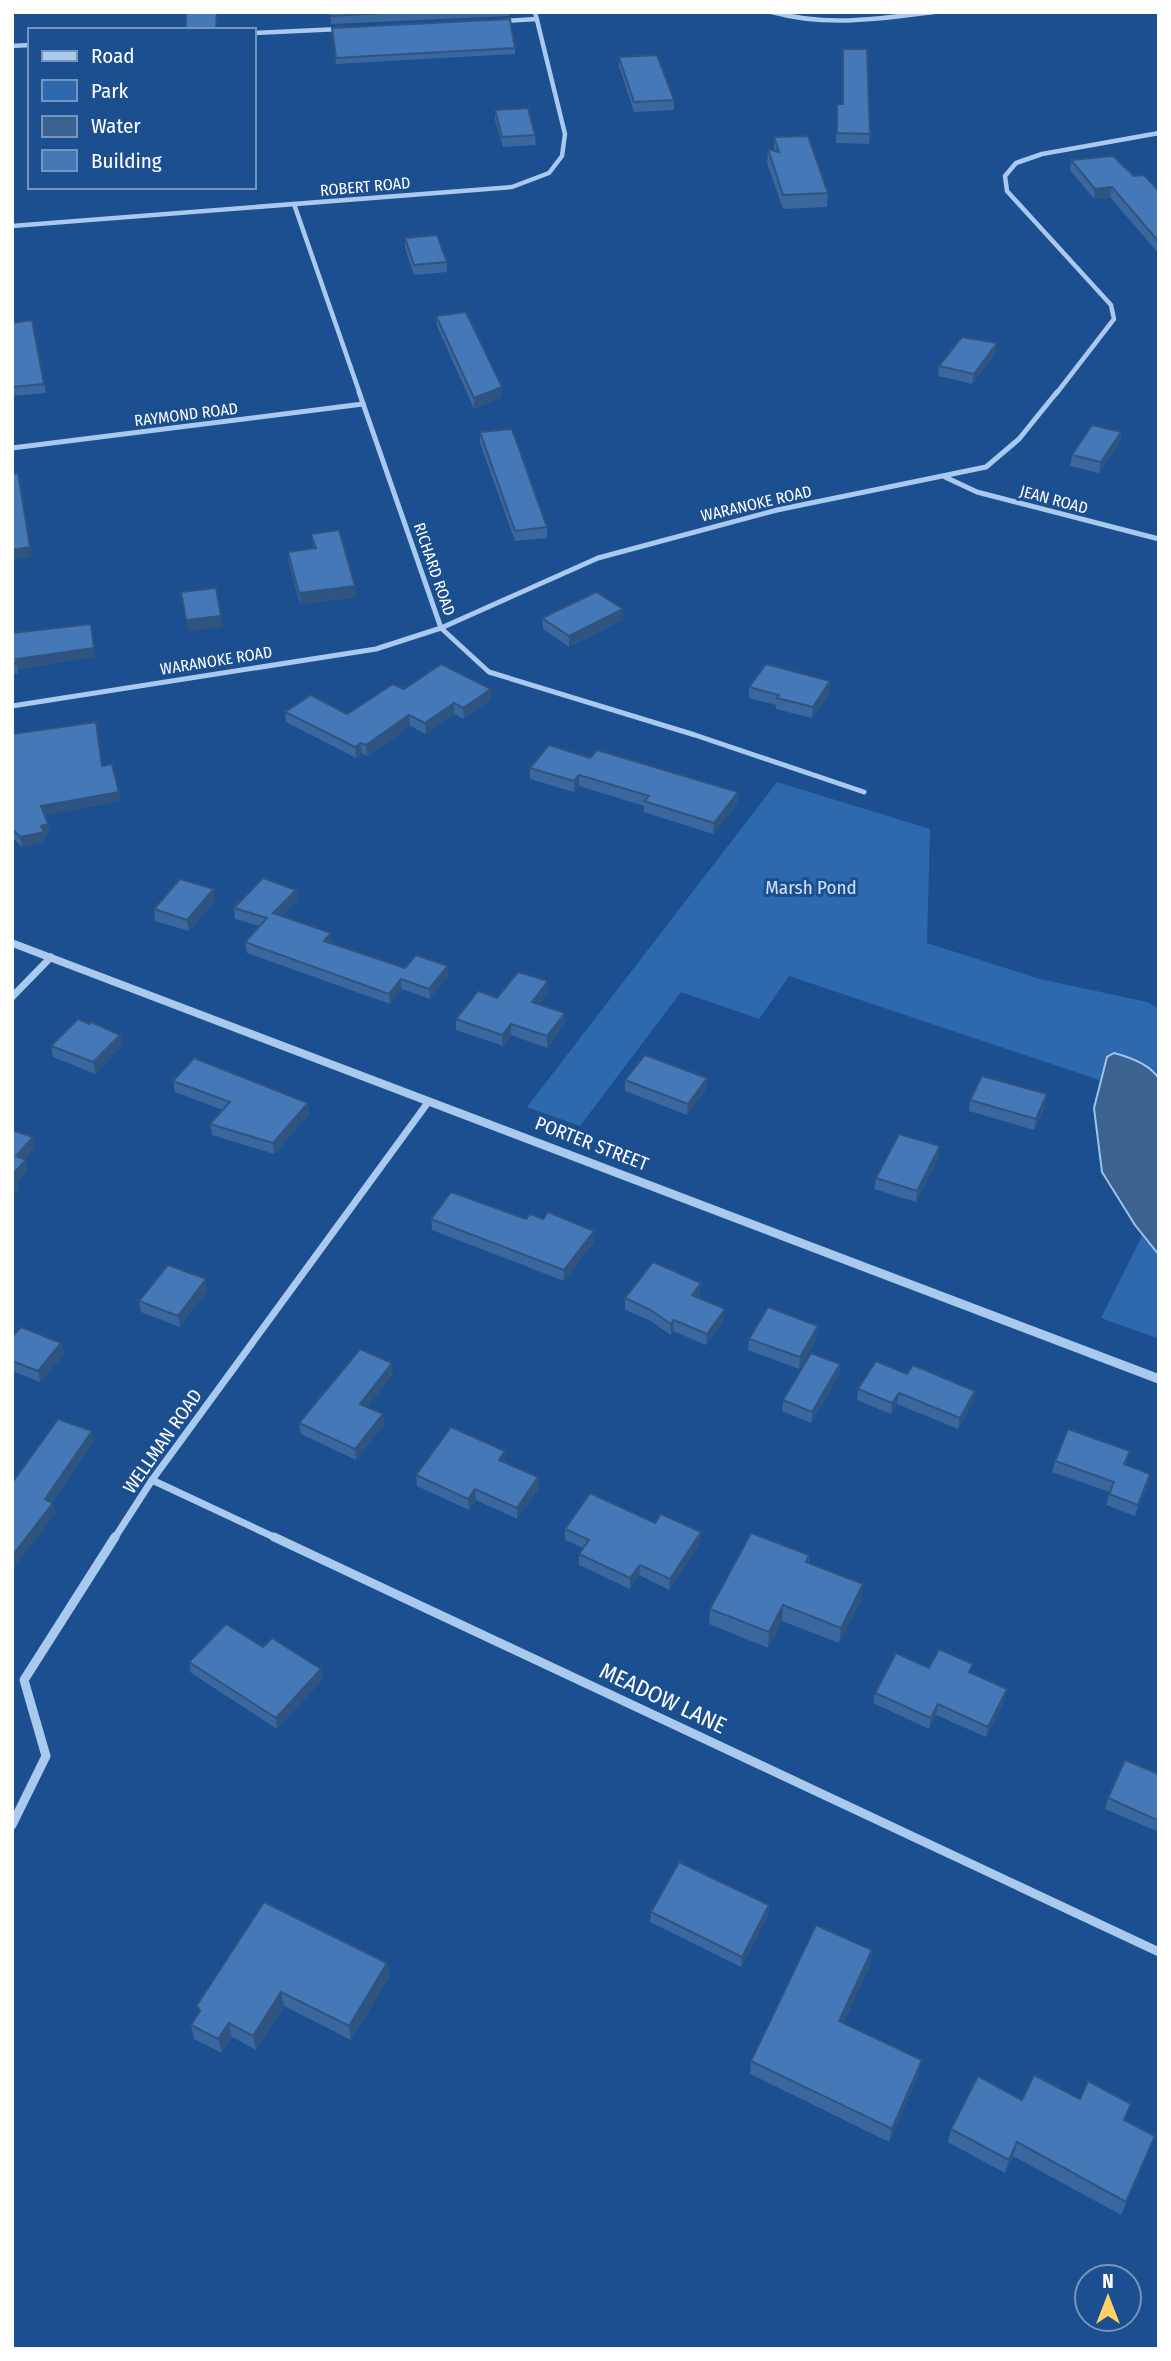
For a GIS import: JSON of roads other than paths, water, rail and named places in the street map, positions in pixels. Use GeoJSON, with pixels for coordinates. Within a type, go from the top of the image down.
{"type":"FeatureCollection","features":[{"type":"Feature","properties":{"kind":"street","name":"ROBERT ROAD"},"geometry":{"type":"LineString","coordinates":[[12,226],[512,187],[549,173],[562,156],[565,134],[535,12]]}},
{"type":"Feature","properties":{"kind":"street"},"geometry":{"type":"LineString","coordinates":[[772,12],[801,21],[831,23],[934,12]]}},
{"type":"Feature","properties":{"kind":"street"},"geometry":{"type":"LineString","coordinates":[[496,21],[537,19]]}},
{"type":"Feature","properties":{"kind":"street"},"geometry":{"type":"LineString","coordinates":[[256,33],[348,29]]}},
{"type":"Feature","properties":{"kind":"street","name":"WARANOKE ROAD"},"geometry":{"type":"LineString","coordinates":[[12,706],[376,649],[441,628],[598,558],[777,510],[986,467],[1019,439],[1107,331],[1114,318],[1111,305],[1007,191],[1005,176],[1017,163],[1035,156],[1136,135],[1159,133]]}},
{"type":"Feature","properties":{"kind":"street","name":"RICHARD ROAD"},"geometry":{"type":"LineString","coordinates":[[294,204],[441,628],[489,672],[695,735],[864,792]]}},
{"type":"Feature","properties":{"kind":"street","name":"RAYMOND ROAD"},"geometry":{"type":"LineString","coordinates":[[12,448],[363,404]]}},
{"type":"Feature","properties":{"kind":"street","name":"JEAN ROAD"},"geometry":{"type":"LineString","coordinates":[[945,477],[977,492],[1159,539]]}},
{"type":"Feature","properties":{"kind":"street","name":"PORTER STREET"},"geometry":{"type":"LineString","coordinates":[[12,943],[1159,1379]]}},
{"type":"Feature","properties":{"kind":"street"},"geometry":{"type":"LineString","coordinates":[[12,998],[51,957]]}},
{"type":"Feature","properties":{"kind":"street","name":"WELLMAN ROAD"},"geometry":{"type":"LineString","coordinates":[[24,1680],[152,1480],[429,1101]]}},
{"type":"Feature","properties":{"kind":"street","name":"MEADOW LANE"},"geometry":{"type":"LineString","coordinates":[[152,1480],[1159,1952]]}},
{"type":"Feature","properties":{"kind":"street"},"geometry":{"type":"LineString","coordinates":[[12,1682],[24,1680],[47,1756],[12,1825]]}},
{"type":"Feature","properties":{"kind":"water"},"geometry":{"type":"Polygon","coordinates":[[[1114,1053],[1133,1059],[1159,1079],[1159,1255],[1135,1225],[1102,1172],[1094,1108],[1107,1057],[1114,1053]]]}},
{"type":"Feature","properties":{"kind":"park label","name":"Marsh Pond"},"geometry":{"type":"Point","coordinates":[811,887]}}]}
